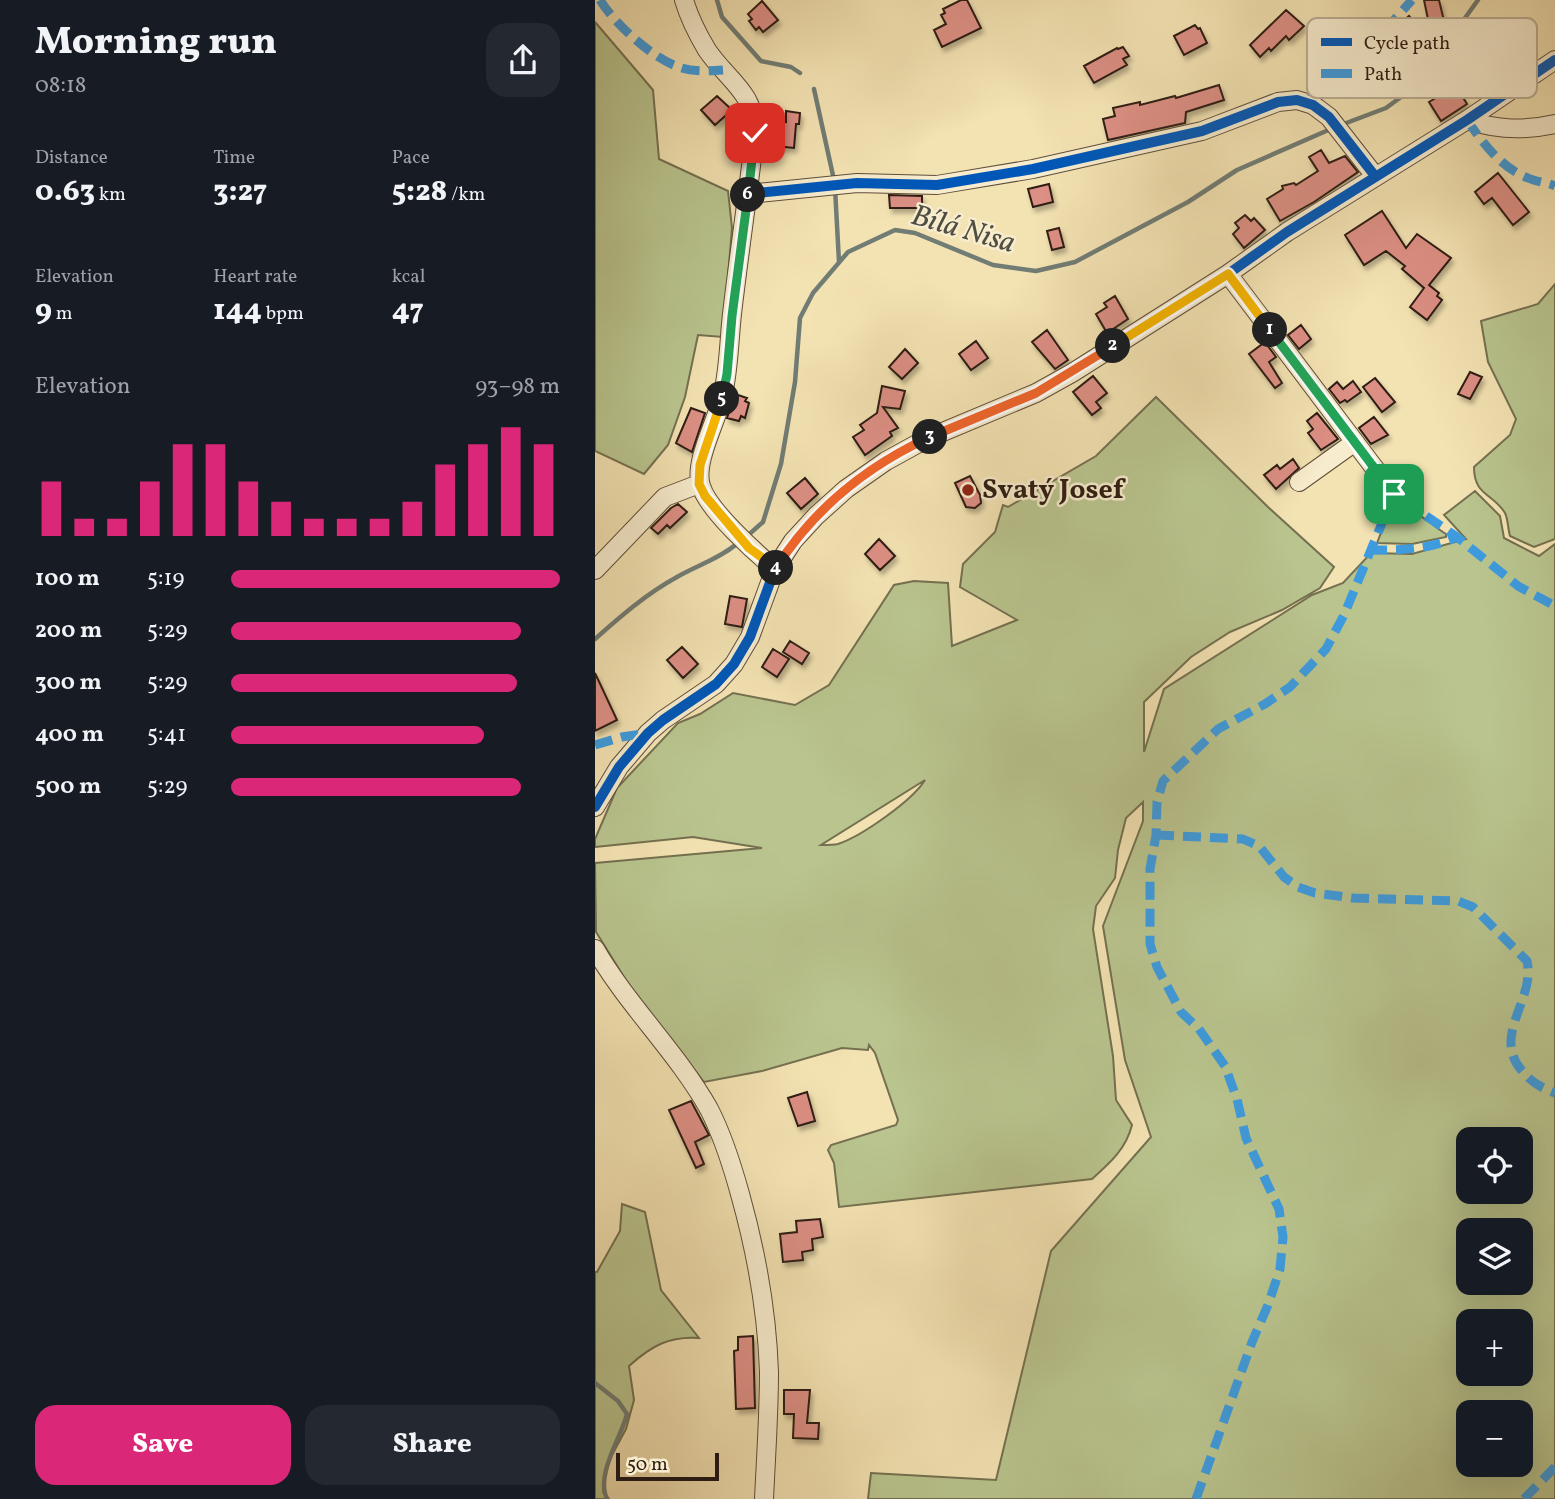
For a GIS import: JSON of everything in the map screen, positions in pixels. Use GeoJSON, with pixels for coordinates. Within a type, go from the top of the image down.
{"type":"FeatureCollection","features":[{"type":"Feature","properties":{"kind":"street"},"geometry":{"type":"LineString","coordinates":[[684,0],[706,48],[736,83],[755,116],[727,374],[721,403],[700,465],[699,484],[705,496],[749,548],[775,569]]}},
{"type":"Feature","properties":{"kind":"street"},"geometry":{"type":"LineString","coordinates":[[1537,72],[1555,60]]}},
{"type":"Feature","properties":{"kind":"street"},"geometry":{"type":"LineString","coordinates":[[595,807],[619,767],[648,733],[716,684],[734,664],[750,637],[775,569],[793,541],[845,489],[886,461],[926,439],[1036,393],[1228,274],[1287,232],[1499,98]]}},
{"type":"Feature","properties":{"kind":"street"},"geometry":{"type":"LineString","coordinates":[[748,194],[857,183],[937,185],[1033,169],[1202,131],[1278,102],[1297,100],[1313,105],[1329,117],[1375,176]]}},
{"type":"Feature","properties":{"kind":"street"},"geometry":{"type":"LineString","coordinates":[[1467,120],[1511,130],[1555,124]]}},
{"type":"Feature","properties":{"kind":"street"},"geometry":{"type":"LineString","coordinates":[[1228,274],[1394,494]]}},
{"type":"Feature","properties":{"kind":"street"},"geometry":{"type":"LineString","coordinates":[[1299,482],[1355,442]]}},
{"type":"Feature","properties":{"kind":"street"},"geometry":{"type":"LineString","coordinates":[[595,570],[666,497],[699,484]]}},
{"type":"Feature","properties":{"kind":"street"},"geometry":{"type":"LineString","coordinates":[[595,949],[698,1092],[720,1132],[735,1176],[754,1251],[769,1369],[764,1499]]}},
{"type":"Feature","properties":{"kind":"green space"},"geometry":{"type":"Polygon","coordinates":[[[595,22],[653,90],[659,159],[728,191],[732,228],[723,337],[698,335],[685,397],[668,445],[644,474],[595,451],[595,22]]]}},
{"type":"Feature","properties":{"kind":"green space"},"geometry":{"type":"Polygon","coordinates":[[[1555,284],[1555,539],[1534,547],[1510,536],[1505,513],[1481,489],[1475,476],[1474,467],[1510,435],[1516,419],[1488,362],[1481,321],[1538,304],[1555,284]]]}},
{"type":"Feature","properties":{"kind":"green space"},"geometry":{"type":"Polygon","coordinates":[[[1156,397],[1268,507],[1334,567],[1320,588],[1282,610],[1230,632],[1191,657],[1144,702],[1144,752],[1164,689],[1312,595],[1343,583],[1371,553],[1412,554],[1466,539],[1444,515],[1475,491],[1500,516],[1504,538],[1539,556],[1555,544],[1555,1499],[868,1499],[871,1473],[996,1480],[1051,1251],[1151,1137],[1125,1060],[1103,926],[1143,821],[1143,802],[1126,818],[1115,878],[1096,906],[1093,929],[1113,1056],[1116,1100],[1132,1125],[1121,1148],[1092,1179],[839,1207],[834,1163],[828,1150],[831,1145],[896,1125],[898,1120],[875,1053],[869,1045],[868,1050],[842,1048],[762,1071],[704,1082],[637,998],[596,932],[595,863],[762,848],[693,837],[595,847],[595,839],[617,788],[678,723],[700,714],[733,693],[795,705],[829,685],[894,585],[914,581],[948,583],[952,646],[1017,620],[960,587],[963,564],[995,532],[1003,505],[1008,507],[1096,456],[1156,397]],[[925,780],[821,845],[838,844],[873,826],[899,807],[925,780]]]}},
{"type":"Feature","properties":{"kind":"green space"},"geometry":{"type":"Polygon","coordinates":[[[1393,502],[1414,511],[1446,534],[1446,537],[1412,544],[1377,543],[1393,502]]]}},
{"type":"Feature","properties":{"kind":"green space"},"geometry":{"type":"Polygon","coordinates":[[[622,1204],[645,1212],[661,1290],[699,1338],[679,1339],[661,1344],[629,1366],[634,1400],[626,1429],[606,1466],[603,1492],[609,1499],[595,1499],[595,1272],[620,1231],[622,1204]]]}},
{"type":"Feature","properties":{"kind":"building"},"geometry":{"type":"Polygon","coordinates":[[[961,0],[967,0],[981,28],[942,47],[934,30],[946,24],[941,15],[945,13],[943,9],[961,0]]]}},
{"type":"Feature","properties":{"kind":"building"},"geometry":{"type":"Polygon","coordinates":[[[1424,0],[1439,0],[1443,18],[1428,18],[1424,0]]]}},
{"type":"Feature","properties":{"kind":"building"},"geometry":{"type":"Polygon","coordinates":[[[762,1],[778,20],[763,32],[759,27],[756,30],[749,21],[752,19],[748,14],[762,1]]]}},
{"type":"Feature","properties":{"kind":"building"},"geometry":{"type":"Polygon","coordinates":[[[1286,10],[1304,26],[1289,40],[1286,36],[1271,51],[1269,48],[1260,57],[1250,45],[1286,10]]]}},
{"type":"Feature","properties":{"kind":"building"},"geometry":{"type":"Polygon","coordinates":[[[1195,25],[1200,28],[1207,43],[1184,55],[1174,36],[1195,25]]]}},
{"type":"Feature","properties":{"kind":"building"},"geometry":{"type":"Polygon","coordinates":[[[1123,47],[1129,56],[1123,59],[1127,65],[1094,83],[1084,66],[1123,47]]]}},
{"type":"Feature","properties":{"kind":"building"},"geometry":{"type":"Polygon","coordinates":[[[1219,85],[1224,100],[1186,112],[1185,123],[1108,140],[1103,119],[1115,116],[1113,108],[1140,102],[1140,105],[1175,96],[1176,98],[1219,85]]]}},
{"type":"Feature","properties":{"kind":"building"},"geometry":{"type":"Polygon","coordinates":[[[717,96],[732,110],[715,125],[701,110],[717,96]]]}},
{"type":"Feature","properties":{"kind":"building"},"geometry":{"type":"Polygon","coordinates":[[[1436,98],[1463,98],[1467,104],[1441,121],[1429,102],[1436,98]]]}},
{"type":"Feature","properties":{"kind":"building"},"geometry":{"type":"Polygon","coordinates":[[[786,111],[800,113],[794,148],[776,146],[778,121],[786,122],[786,111]]]}},
{"type":"Feature","properties":{"kind":"building"},"geometry":{"type":"Polygon","coordinates":[[[1321,150],[1329,163],[1345,156],[1358,172],[1280,221],[1267,199],[1283,189],[1282,186],[1294,183],[1296,185],[1318,171],[1309,157],[1321,150]]]}},
{"type":"Feature","properties":{"kind":"building"},"geometry":{"type":"Polygon","coordinates":[[[1498,173],[1529,212],[1513,225],[1492,198],[1484,204],[1475,192],[1498,173]]]}},
{"type":"Feature","properties":{"kind":"building"},"geometry":{"type":"Polygon","coordinates":[[[1049,184],[1053,202],[1033,207],[1028,189],[1049,184]]]}},
{"type":"Feature","properties":{"kind":"building"},"geometry":{"type":"Polygon","coordinates":[[[889,195],[922,196],[922,208],[890,208],[889,195]]]}},
{"type":"Feature","properties":{"kind":"building"},"geometry":{"type":"Polygon","coordinates":[[[1382,211],[1406,248],[1417,234],[1451,258],[1429,285],[1439,293],[1437,296],[1442,300],[1427,320],[1410,307],[1424,288],[1402,269],[1405,266],[1386,251],[1364,265],[1345,235],[1382,211]]]}},
{"type":"Feature","properties":{"kind":"building"},"geometry":{"type":"Polygon","coordinates":[[[1245,215],[1251,221],[1254,218],[1265,230],[1244,248],[1233,234],[1239,228],[1235,223],[1245,215]]]}},
{"type":"Feature","properties":{"kind":"building"},"geometry":{"type":"Polygon","coordinates":[[[1059,228],[1064,247],[1052,250],[1047,231],[1059,228]]]}},
{"type":"Feature","properties":{"kind":"building"},"geometry":{"type":"Polygon","coordinates":[[[1115,296],[1128,319],[1107,333],[1096,314],[1107,307],[1104,303],[1115,296]]]}},
{"type":"Feature","properties":{"kind":"building"},"geometry":{"type":"Polygon","coordinates":[[[1301,325],[1311,339],[1299,349],[1288,335],[1301,325]]]}},
{"type":"Feature","properties":{"kind":"building"},"geometry":{"type":"Polygon","coordinates":[[[1047,330],[1068,360],[1055,369],[1032,342],[1047,330]]]}},
{"type":"Feature","properties":{"kind":"building"},"geometry":{"type":"Polygon","coordinates":[[[976,341],[988,358],[971,370],[959,354],[976,341]]]}},
{"type":"Feature","properties":{"kind":"building"},"geometry":{"type":"Polygon","coordinates":[[[1265,342],[1276,357],[1269,362],[1282,383],[1275,388],[1249,354],[1265,342]]]}},
{"type":"Feature","properties":{"kind":"building"},"geometry":{"type":"Polygon","coordinates":[[[905,349],[918,363],[902,379],[889,367],[905,349]]]}},
{"type":"Feature","properties":{"kind":"building"},"geometry":{"type":"Polygon","coordinates":[[[1470,372],[1482,377],[1470,399],[1458,394],[1470,372]]]}},
{"type":"Feature","properties":{"kind":"building"},"geometry":{"type":"Polygon","coordinates":[[[1093,376],[1107,393],[1096,402],[1101,408],[1092,415],[1073,392],[1093,376]]]}},
{"type":"Feature","properties":{"kind":"building"},"geometry":{"type":"Polygon","coordinates":[[[1375,378],[1395,402],[1382,412],[1363,387],[1375,378]]]}},
{"type":"Feature","properties":{"kind":"building"},"geometry":{"type":"Polygon","coordinates":[[[1353,381],[1361,392],[1347,402],[1345,400],[1340,403],[1329,389],[1337,382],[1343,389],[1353,381]]]}},
{"type":"Feature","properties":{"kind":"building"},"geometry":{"type":"Polygon","coordinates":[[[882,386],[905,391],[900,409],[883,407],[898,428],[890,432],[892,436],[865,455],[853,437],[864,430],[860,425],[877,413],[882,386]]]}},
{"type":"Feature","properties":{"kind":"building"},"geometry":{"type":"Polygon","coordinates":[[[735,394],[747,398],[745,401],[749,403],[745,418],[741,416],[739,421],[727,418],[735,394]]]}},
{"type":"Feature","properties":{"kind":"building"},"geometry":{"type":"Polygon","coordinates":[[[691,408],[705,413],[692,452],[676,443],[691,408]]]}},
{"type":"Feature","properties":{"kind":"building"},"geometry":{"type":"Polygon","coordinates":[[[1317,413],[1338,439],[1321,450],[1308,433],[1313,429],[1307,421],[1317,413]]]}},
{"type":"Feature","properties":{"kind":"building"},"geometry":{"type":"Polygon","coordinates":[[[1374,417],[1388,435],[1371,444],[1359,428],[1374,417]]]}},
{"type":"Feature","properties":{"kind":"building"},"geometry":{"type":"Polygon","coordinates":[[[1293,459],[1299,468],[1276,489],[1264,475],[1277,465],[1280,469],[1293,459]]]}},
{"type":"Feature","properties":{"kind":"building","name":"Svatý Josef"},"geometry":{"type":"Polygon","coordinates":[[[970,476],[980,495],[981,503],[975,508],[966,507],[955,483],[970,476]]]}},
{"type":"Feature","properties":{"kind":"building"},"geometry":{"type":"Polygon","coordinates":[[[805,478],[818,494],[801,509],[787,493],[805,478]]]}},
{"type":"Feature","properties":{"kind":"building"},"geometry":{"type":"Polygon","coordinates":[[[678,504],[687,512],[670,528],[667,525],[658,534],[651,528],[671,508],[678,504]]]}},
{"type":"Feature","properties":{"kind":"building"},"geometry":{"type":"Polygon","coordinates":[[[879,539],[895,556],[880,570],[865,554],[879,539]]]}},
{"type":"Feature","properties":{"kind":"building"},"geometry":{"type":"Polygon","coordinates":[[[730,596],[747,599],[742,627],[725,624],[730,596]]]}},
{"type":"Feature","properties":{"kind":"building"},"geometry":{"type":"Polygon","coordinates":[[[790,641],[809,653],[802,664],[783,652],[790,641]]]}},
{"type":"Feature","properties":{"kind":"building"},"geometry":{"type":"Polygon","coordinates":[[[682,647],[698,664],[683,678],[667,660],[682,647]]]}},
{"type":"Feature","properties":{"kind":"building"},"geometry":{"type":"Polygon","coordinates":[[[773,649],[789,659],[777,677],[762,667],[773,649]]]}},
{"type":"Feature","properties":{"kind":"building"},"geometry":{"type":"Polygon","coordinates":[[[595,673],[617,720],[595,731],[595,673]]]}},
{"type":"Feature","properties":{"kind":"building"},"geometry":{"type":"Polygon","coordinates":[[[807,1092],[815,1121],[798,1126],[788,1098],[807,1092]]]}},
{"type":"Feature","properties":{"kind":"building"},"geometry":{"type":"Polygon","coordinates":[[[691,1101],[709,1135],[695,1142],[704,1164],[696,1168],[669,1110],[691,1101]]]}},
{"type":"Feature","properties":{"kind":"building"},"geometry":{"type":"Polygon","coordinates":[[[820,1219],[823,1237],[812,1239],[813,1250],[802,1252],[803,1260],[783,1262],[780,1234],[797,1232],[796,1221],[820,1219]]]}},
{"type":"Feature","properties":{"kind":"building"},"geometry":{"type":"Polygon","coordinates":[[[753,1336],[755,1408],[736,1409],[734,1351],[738,1350],[738,1337],[753,1336]]]}},
{"type":"Feature","properties":{"kind":"building"},"geometry":{"type":"Polygon","coordinates":[[[784,1390],[810,1390],[807,1423],[819,1423],[818,1439],[793,1438],[794,1414],[784,1414],[784,1390]]]}},
{"type":"Feature","properties":{"kind":"waterway"},"geometry":{"type":"LineString","coordinates":[[717,0],[722,17],[761,61],[791,67],[800,73]]}},
{"type":"Feature","properties":{"kind":"waterway","name":"Bílá Nisa"},"geometry":{"type":"LineString","coordinates":[[1465,18],[1478,0]]}},
{"type":"Feature","properties":{"kind":"waterway"},"geometry":{"type":"LineString","coordinates":[[814,89],[834,180]]}},
{"type":"Feature","properties":{"kind":"waterway","name":"Bílá Nisa"},"geometry":{"type":"LineString","coordinates":[[1341,125],[1386,108],[1400,98]]}},
{"type":"Feature","properties":{"kind":"waterway","name":"Bílá Nisa"},"geometry":{"type":"LineString","coordinates":[[745,538],[763,522],[781,464],[795,382],[800,318],[813,293],[848,252],[895,230],[915,233],[993,265],[1036,271],[1075,262],[1188,202],[1237,170],[1333,128]]}},
{"type":"Feature","properties":{"kind":"waterway"},"geometry":{"type":"LineString","coordinates":[[835,188],[839,262]]}},
{"type":"Feature","properties":{"kind":"waterway","name":"Bílá Nisa"},"geometry":{"type":"LineString","coordinates":[[595,639],[655,591],[738,543]]}},
{"type":"Feature","properties":{"kind":"waterway","name":"Bílá Nisa"},"geometry":{"type":"LineString","coordinates":[[595,1383],[618,1401],[627,1414],[604,1479],[607,1499]]}},
{"type":"Feature","properties":{"kind":"marked path"},"geometry":{"type":"LineString","coordinates":[[600,0],[635,39],[669,63],[689,70],[723,70]]}},
{"type":"Feature","properties":{"kind":"marked path"},"geometry":{"type":"LineString","coordinates":[[1396,18],[1412,0]]}},
{"type":"Feature","properties":{"kind":"marked path"},"geometry":{"type":"LineString","coordinates":[[1308,103],[1310,98]]}},
{"type":"Feature","properties":{"kind":"marked path"},"geometry":{"type":"LineString","coordinates":[[1467,120],[1486,146],[1509,168],[1528,178],[1555,186]]}},
{"type":"Feature","properties":{"kind":"marked path"},"geometry":{"type":"LineString","coordinates":[[1196,1499],[1280,1269],[1283,1237],[1279,1209],[1246,1138],[1237,1099],[1225,1066],[1199,1029],[1181,1012],[1157,967],[1150,944],[1150,869],[1156,835],[1157,802],[1163,781],[1218,729],[1290,687],[1326,649],[1344,615],[1394,494],[1457,537],[1518,586],[1555,606]]}},
{"type":"Feature","properties":{"kind":"marked path"},"geometry":{"type":"LineString","coordinates":[[1369,550],[1425,547],[1457,537]]}},
{"type":"Feature","properties":{"kind":"marked path"},"geometry":{"type":"LineString","coordinates":[[595,745],[648,733]]}},
{"type":"Feature","properties":{"kind":"marked path"},"geometry":{"type":"LineString","coordinates":[[1156,835],[1243,839],[1259,846],[1284,877],[1298,887],[1315,893],[1353,898],[1458,901],[1473,907],[1527,961],[1526,990],[1512,1031],[1511,1045],[1514,1058],[1526,1076],[1537,1085],[1555,1093]]}},
{"type":"Feature","properties":{"kind":"marked path"},"geometry":{"type":"LineString","coordinates":[[1524,1499],[1555,1467]]}},
{"type":"Feature","properties":{"kind":"cycle path"},"geometry":{"type":"LineString","coordinates":[[1537,72],[1555,60]]}},
{"type":"Feature","properties":{"kind":"cycle path"},"geometry":{"type":"LineString","coordinates":[[595,807],[619,767],[648,733],[716,684],[734,664],[750,637],[775,569],[793,541],[846,489],[886,461],[926,439],[1036,393],[1072,373],[1228,274],[1287,232],[1499,98]]}},
{"type":"Feature","properties":{"kind":"cycle path"},"geometry":{"type":"LineString","coordinates":[[748,194],[857,183],[937,185],[1033,169],[1202,131],[1278,102],[1297,100],[1313,105],[1329,117],[1375,176]]}},
{"type":"Feature","properties":{"kind":"place","name":"Svatý Josef"},"geometry":{"type":"Point","coordinates":[968,490]}},
{"type":"Feature","properties":{"kind":"route"},"geometry":{"type":"LineString","coordinates":[[755,133],[727,374],[721,403],[700,465],[699,484],[705,496],[749,548],[775,569],[793,541],[816,516],[845,489],[886,461],[926,439],[1036,393],[1228,274],[1394,494]]}}]}
